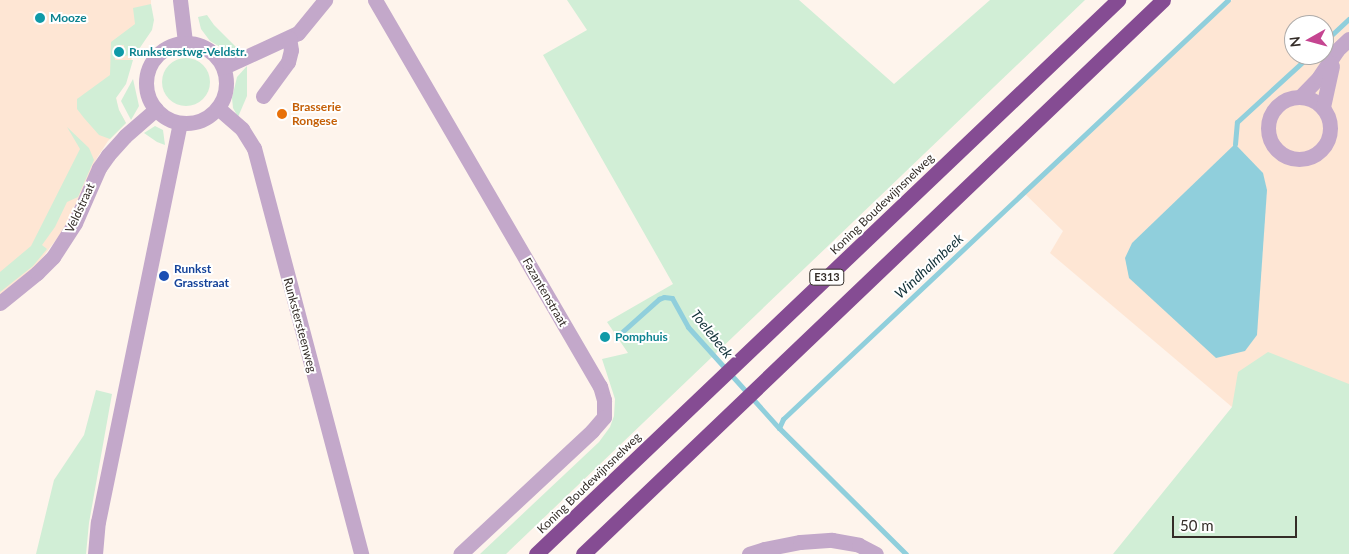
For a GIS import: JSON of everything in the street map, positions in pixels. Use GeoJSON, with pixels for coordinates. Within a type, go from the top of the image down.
{"type":"FeatureCollection","features":[{"type":"Feature","properties":{"kind":"highway","name":"Koning Boudewijnsnelweg"},"geometry":{"type":"LineString","coordinates":[[536,554],[1118,0]]}},
{"type":"Feature","properties":{"kind":"highway","name":"E313"},"geometry":{"type":"LineString","coordinates":[[583,554],[1163,0]]}},
{"type":"Feature","properties":{"kind":"street"},"geometry":{"type":"LineString","coordinates":[[180,0],[185,42]]}},
{"type":"Feature","properties":{"kind":"street"},"geometry":{"type":"LineString","coordinates":[[224,67],[289,38],[305,26],[325,0]]}},
{"type":"Feature","properties":{"kind":"street","name":"Fazantenstraat"},"geometry":{"type":"LineString","coordinates":[[375,0],[600,386],[604,400],[604,416],[592,431],[460,554]]}},
{"type":"Feature","properties":{"kind":"street"},"geometry":{"type":"LineString","coordinates":[[263,96],[288,62],[291,50],[289,38]]}},
{"type":"Feature","properties":{"kind":"street"},"geometry":{"type":"LineString","coordinates":[[1300,97],[1313,100],[1323,107],[1331,127],[1329,138],[1324,148],[1315,156],[1304,160],[1292,159],[1275,149],[1270,140],[1269,119],[1281,103],[1300,97],[1319,77],[1337,50],[1349,39]]}},
{"type":"Feature","properties":{"kind":"street"},"geometry":{"type":"LineString","coordinates":[[192,42],[208,48],[217,55],[224,67],[227,87],[218,108],[201,121],[180,123],[169,120],[156,109],[147,93],[146,75],[150,63],[159,52],[168,47],[192,42]]}},
{"type":"Feature","properties":{"kind":"street"},"geometry":{"type":"LineString","coordinates":[[1323,107],[1327,80],[1337,50]]}},
{"type":"Feature","properties":{"kind":"street","name":"Runkstersteenweg"},"geometry":{"type":"LineString","coordinates":[[218,108],[242,129],[254,148],[360,554]]}},
{"type":"Feature","properties":{"kind":"street","name":"Veldstraat"},"geometry":{"type":"LineString","coordinates":[[0,303],[37,273],[53,257],[75,223],[99,168],[108,155],[125,136],[156,109]]}},
{"type":"Feature","properties":{"kind":"street"},"geometry":{"type":"LineString","coordinates":[[96,554],[98,522],[180,123]]}},
{"type":"Feature","properties":{"kind":"street"},"geometry":{"type":"LineString","coordinates":[[749,554],[764,548],[800,542],[832,540],[859,545],[876,554]]}},
{"type":"Feature","properties":{"kind":"shaded area"},"geometry":{"type":"Polygon","coordinates":[[[0,0],[151,0],[151,12],[116,97],[117,107],[126,123],[108,141],[97,158],[65,228],[36,266],[0,295],[0,0]]]}},
{"type":"Feature","properties":{"kind":"shaded area"},"geometry":{"type":"Polygon","coordinates":[[[1232,0],[1349,0],[1349,475],[1232,407],[1050,253],[1063,231],[1022,191],[1232,0]]]}},
{"type":"Feature","properties":{"kind":"green space"},"geometry":{"type":"Polygon","coordinates":[[[567,0],[799,0],[894,84],[990,0],[1085,0],[506,554],[480,554],[599,442],[610,427],[614,416],[615,399],[602,359],[628,353],[607,322],[673,284],[543,55],[587,30],[567,0]]]}},
{"type":"Feature","properties":{"kind":"green space"},"geometry":{"type":"Polygon","coordinates":[[[151,4],[154,20],[152,30],[135,55],[124,56],[124,45],[114,46],[115,60],[133,60],[126,84],[116,98],[119,110],[126,123],[110,139],[99,135],[84,118],[77,109],[77,99],[110,75],[111,42],[135,24],[133,8],[151,4]]]}},
{"type":"Feature","properties":{"kind":"green space"},"geometry":{"type":"Polygon","coordinates":[[[207,15],[214,25],[240,51],[227,51],[210,41],[201,29],[198,17],[207,15]]]}},
{"type":"Feature","properties":{"kind":"green space"},"geometry":{"type":"Polygon","coordinates":[[[181,58],[191,58],[203,65],[210,77],[210,87],[203,99],[191,106],[181,106],[173,102],[166,95],[162,87],[162,77],[166,69],[173,62],[181,58]]]}},
{"type":"Feature","properties":{"kind":"green space"},"geometry":{"type":"Polygon","coordinates":[[[247,66],[247,96],[238,117],[233,108],[232,98],[237,77],[247,66]]]}},
{"type":"Feature","properties":{"kind":"green space"},"geometry":{"type":"Polygon","coordinates":[[[133,79],[139,106],[131,120],[121,101],[133,79]]]}},
{"type":"Feature","properties":{"kind":"green space"},"geometry":{"type":"Polygon","coordinates":[[[155,126],[163,130],[165,145],[144,133],[155,126]]]}},
{"type":"Feature","properties":{"kind":"green space"},"geometry":{"type":"Polygon","coordinates":[[[67,127],[89,148],[94,160],[78,197],[67,202],[55,227],[42,245],[47,249],[33,266],[0,292],[0,272],[31,246],[80,149],[67,127]]]}},
{"type":"Feature","properties":{"kind":"green space"},"geometry":{"type":"Polygon","coordinates":[[[1268,352],[1349,384],[1349,554],[1113,554],[1232,407],[1238,372],[1268,352]]]}},
{"type":"Feature","properties":{"kind":"green space"},"geometry":{"type":"Polygon","coordinates":[[[96,390],[112,394],[89,523],[86,554],[36,554],[54,480],[84,435],[96,390]]]}},
{"type":"Feature","properties":{"kind":"water"},"geometry":{"type":"Polygon","coordinates":[[[1235,144],[1263,173],[1267,190],[1257,335],[1245,351],[1216,358],[1129,278],[1125,258],[1132,243],[1235,144]]]}},
{"type":"Feature","properties":{"kind":"waterway","name":"Windhalmbeek"},"geometry":{"type":"LineString","coordinates":[[906,554],[779,428],[783,419],[1228,0]]}},
{"type":"Feature","properties":{"kind":"waterway"},"geometry":{"type":"LineString","coordinates":[[1334,33],[1349,19]]}},
{"type":"Feature","properties":{"kind":"waterway"},"geometry":{"type":"LineString","coordinates":[[1235,144],[1237,122],[1299,65]]}},
{"type":"Feature","properties":{"kind":"waterway","name":"Toelebeek"},"geometry":{"type":"LineString","coordinates":[[622,332],[659,299],[664,297],[672,298],[688,327],[779,428]]}},
{"type":"Feature","properties":{"kind":"place","name":"Mooze"},"geometry":{"type":"Point","coordinates":[40,18]}},
{"type":"Feature","properties":{"kind":"place","name":"Runksterstwg-Veldstr."},"geometry":{"type":"Point","coordinates":[119,52]}},
{"type":"Feature","properties":{"kind":"place","name":"Brasserie Rongese"},"geometry":{"type":"Point","coordinates":[282,114]}},
{"type":"Feature","properties":{"kind":"place","name":"Runkst Grasstraat"},"geometry":{"type":"Point","coordinates":[164,276]}},
{"type":"Feature","properties":{"kind":"place","name":"Pomphuis"},"geometry":{"type":"Point","coordinates":[605,337]}}]}
